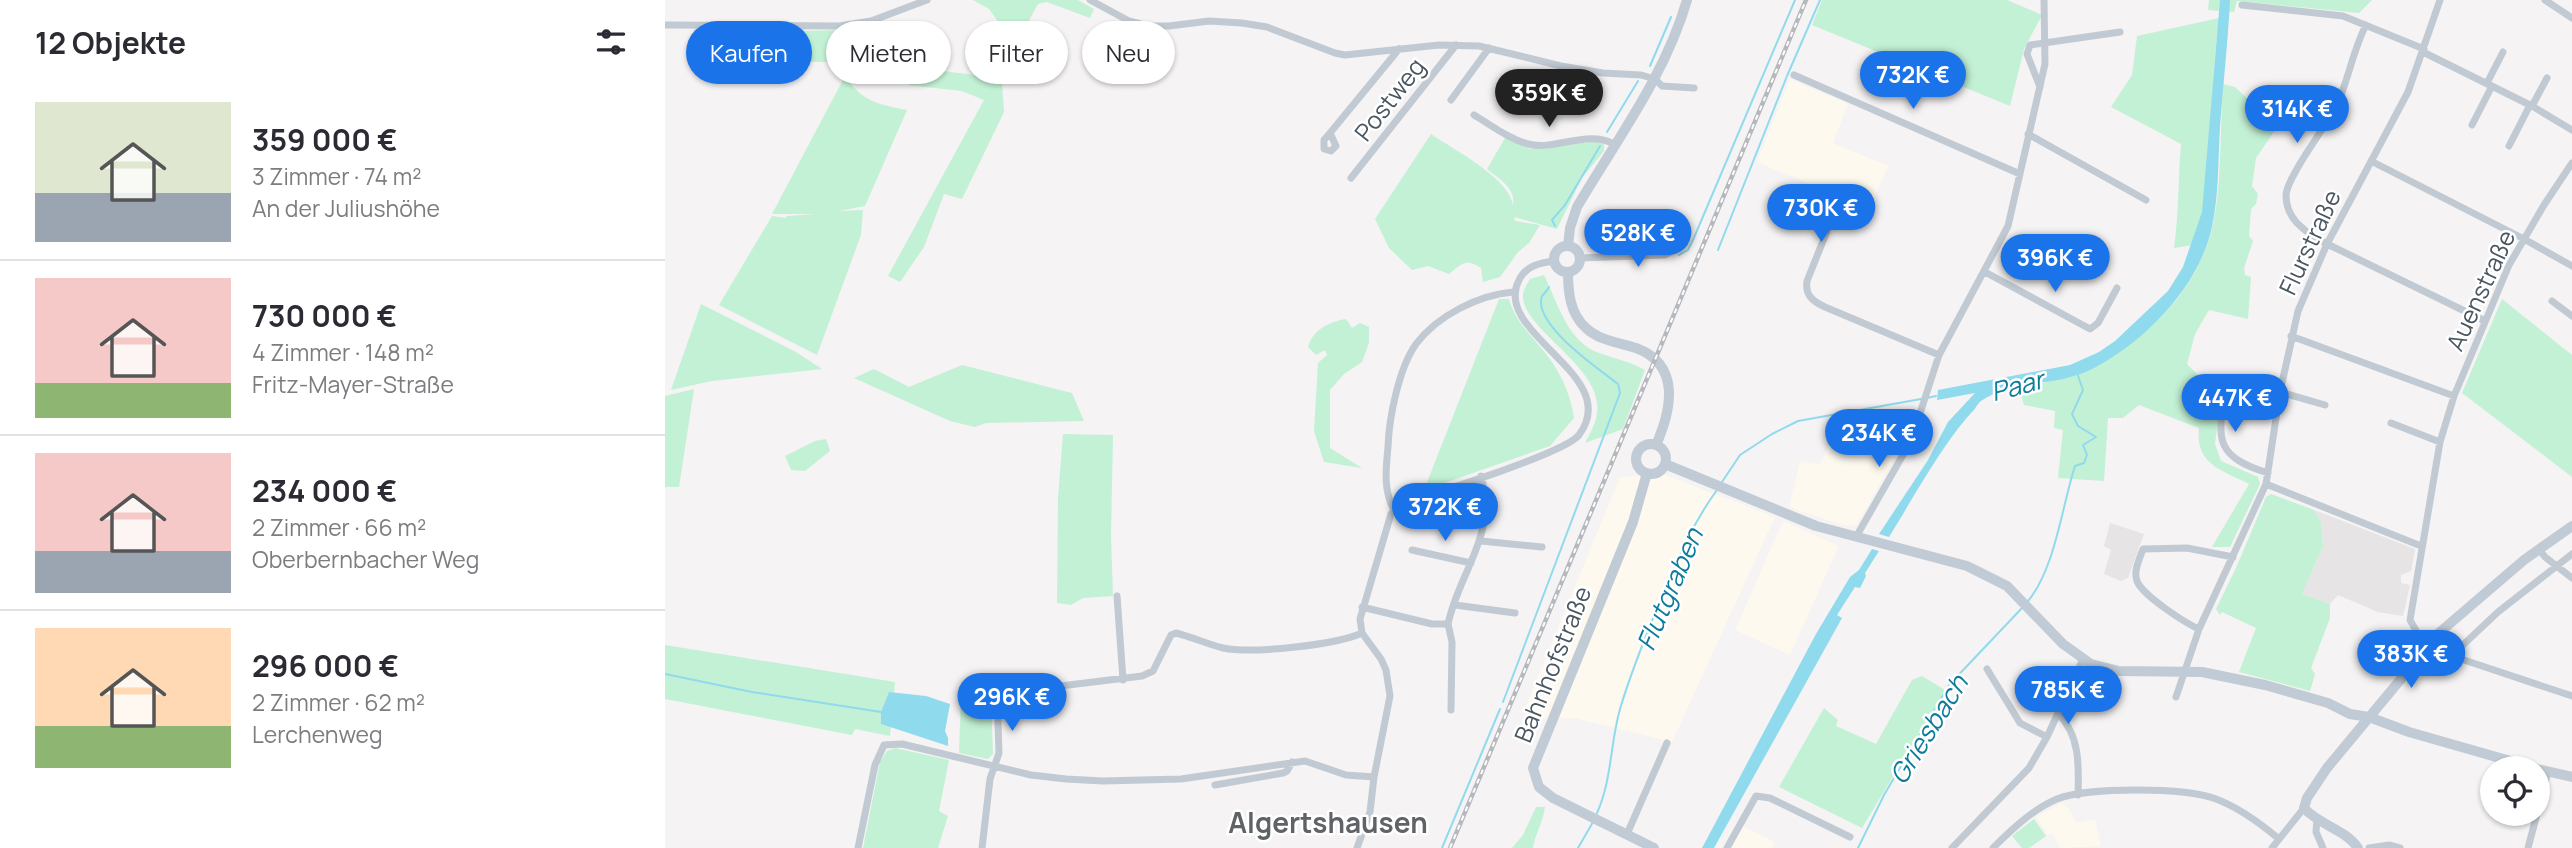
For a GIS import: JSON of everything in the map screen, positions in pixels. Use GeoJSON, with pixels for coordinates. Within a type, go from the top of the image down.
{"type":"FeatureCollection","features":[{"type":"Feature","properties":{"kind":"main road"},"geometry":{"type":"LineString","coordinates":[[1568,246],[1577,207],[1655,79],[1672,45],[1687,0]]}},
{"type":"Feature","properties":{"kind":"main road"},"geometry":{"type":"LineString","coordinates":[[1568,246],[1576,250],[1580,258],[1579,266],[1568,272],[1559,270],[1554,261],[1557,252],[1568,246]]}},
{"type":"Feature","properties":{"kind":"main road"},"geometry":{"type":"LineString","coordinates":[[1568,272],[1571,304],[1575,315],[1585,327],[1599,337],[1640,350],[1660,366],[1666,376],[1671,401],[1656,445]]}},
{"type":"Feature","properties":{"kind":"main road"},"geometry":{"type":"LineString","coordinates":[[1656,445],[1665,453],[1665,464],[1656,473],[1647,473],[1642,471],[1637,463],[1637,453],[1644,446],[1656,445]]}},
{"type":"Feature","properties":{"kind":"main road"},"geometry":{"type":"LineString","coordinates":[[1665,464],[1816,526],[1904,548],[1967,566],[1988,575],[2014,592],[2063,644],[2091,664],[2119,671],[2185,670],[2265,685],[2328,703],[2350,714],[2369,717],[2409,732],[2491,756]]}},
{"type":"Feature","properties":{"kind":"main road","name":"Bahnhofstraße"},"geometry":{"type":"LineString","coordinates":[[1647,473],[1633,522],[1533,768],[1536,782],[1543,791],[1654,848]]}},
{"type":"Feature","properties":{"kind":"main road"},"geometry":{"type":"LineString","coordinates":[[2358,848],[2347,836],[2317,819],[2304,808],[2322,774],[2426,648],[2469,607],[2539,549],[2572,526]]}},
{"type":"Feature","properties":{"kind":"main road"},"geometry":{"type":"LineString","coordinates":[[2550,771],[2572,777]]}},
{"type":"Feature","properties":{"kind":"street"},"geometry":{"type":"LineString","coordinates":[[665,25],[839,26],[871,21],[927,0]]}},
{"type":"Feature","properties":{"kind":"street"},"geometry":{"type":"LineString","coordinates":[[1090,0],[1129,21],[1147,26],[1209,21],[1242,23],[1267,27],[1340,54],[1456,45],[1489,48],[1561,66],[1603,73],[1641,75],[1655,79],[1662,86],[1694,88]]}},
{"type":"Feature","properties":{"kind":"street"},"geometry":{"type":"LineString","coordinates":[[1856,537],[1903,456],[1939,355],[2008,226],[2045,64],[2047,42],[2044,0]]}},
{"type":"Feature","properties":{"kind":"street","name":"Flurstraße"},"geometry":{"type":"LineString","coordinates":[[2176,697],[2199,629],[2266,484],[2291,336],[2305,294],[2327,244],[2408,92],[2440,0]]}},
{"type":"Feature","properties":{"kind":"street"},"geometry":{"type":"LineString","coordinates":[[2545,0],[2572,18]]}},
{"type":"Feature","properties":{"kind":"street"},"geometry":{"type":"LineString","coordinates":[[2242,5],[2343,16],[2423,51],[2572,130]]}},
{"type":"Feature","properties":{"kind":"street"},"geometry":{"type":"LineString","coordinates":[[2366,25],[2337,104],[2287,188],[2287,202],[2293,219],[2301,228],[2327,244],[2485,321]]}},
{"type":"Feature","properties":{"kind":"street"},"geometry":{"type":"LineString","coordinates":[[2040,88],[2027,54],[2030,45],[2120,32]]}},
{"type":"Feature","properties":{"kind":"street","name":"Postweg"},"geometry":{"type":"LineString","coordinates":[[1351,178],[1456,45]]}},
{"type":"Feature","properties":{"kind":"street"},"geometry":{"type":"LineString","coordinates":[[1451,100],[1489,48]]}},
{"type":"Feature","properties":{"kind":"street"},"geometry":{"type":"LineString","coordinates":[[1329,132],[1399,49]]}},
{"type":"Feature","properties":{"kind":"street"},"geometry":{"type":"LineString","coordinates":[[2472,125],[2503,52]]}},
{"type":"Feature","properties":{"kind":"street"},"geometry":{"type":"LineString","coordinates":[[1794,75],[2020,174]]}},
{"type":"Feature","properties":{"kind":"street"},"geometry":{"type":"LineString","coordinates":[[2509,146],[2547,78]]}},
{"type":"Feature","properties":{"kind":"street"},"geometry":{"type":"LineString","coordinates":[[1474,115],[1531,145],[1597,138],[1614,144]]}},
{"type":"Feature","properties":{"kind":"street"},"geometry":{"type":"LineString","coordinates":[[2028,134],[2146,200]]}},
{"type":"Feature","properties":{"kind":"street"},"geometry":{"type":"LineString","coordinates":[[2371,161],[2572,266]]}},
{"type":"Feature","properties":{"kind":"street","name":"Auenstraße"},"geometry":{"type":"LineString","coordinates":[[2426,648],[2410,620],[2440,442],[2454,396],[2509,265],[2572,163]]}},
{"type":"Feature","properties":{"kind":"street"},"geometry":{"type":"LineString","coordinates":[[1827,231],[1817,202],[1820,193],[1826,191],[1834,195],[1836,200],[1827,231],[1807,281],[1806,287],[1811,299],[1939,355]]}},
{"type":"Feature","properties":{"kind":"street"},"geometry":{"type":"LineString","coordinates":[[1580,258],[1665,255],[1684,244]]}},
{"type":"Feature","properties":{"kind":"street"},"geometry":{"type":"LineString","coordinates":[[1357,848],[1370,812],[1388,708],[1388,681],[1381,659],[1361,633],[1362,607],[1388,519],[1394,510],[1404,503],[1550,453],[1577,438],[1586,420],[1585,393],[1516,308],[1513,292],[1525,271],[1542,262],[1554,261]]}},
{"type":"Feature","properties":{"kind":"street"},"geometry":{"type":"LineString","coordinates":[[1985,272],[2090,329],[2098,323],[2117,288]]}},
{"type":"Feature","properties":{"kind":"street"},"geometry":{"type":"LineString","coordinates":[[1394,510],[1387,495],[1389,423],[1413,350],[1434,327],[1470,303],[1494,293],[1513,292]]}},
{"type":"Feature","properties":{"kind":"street"},"geometry":{"type":"LineString","coordinates":[[2552,301],[2572,316]]}},
{"type":"Feature","properties":{"kind":"street"},"geometry":{"type":"LineString","coordinates":[[2291,336],[2454,396]]}},
{"type":"Feature","properties":{"kind":"street"},"geometry":{"type":"LineString","coordinates":[[2226,384],[2221,436],[2225,451],[2234,458],[2268,473]]}},
{"type":"Feature","properties":{"kind":"street"},"geometry":{"type":"LineString","coordinates":[[2280,392],[2325,405]]}},
{"type":"Feature","properties":{"kind":"street"},"geometry":{"type":"LineString","coordinates":[[2391,423],[2440,442]]}},
{"type":"Feature","properties":{"kind":"street"},"geometry":{"type":"LineString","coordinates":[[1451,710],[1452,642],[1448,624],[1481,541],[1487,496],[1481,476]]}},
{"type":"Feature","properties":{"kind":"street"},"geometry":{"type":"LineString","coordinates":[[2266,484],[2421,546]]}},
{"type":"Feature","properties":{"kind":"street"},"geometry":{"type":"LineString","coordinates":[[1481,541],[1542,547]]}},
{"type":"Feature","properties":{"kind":"street"},"geometry":{"type":"LineString","coordinates":[[2199,629],[2181,621],[2142,589],[2136,579],[2136,570],[2143,549],[2187,548],[2233,557]]}},
{"type":"Feature","properties":{"kind":"street"},"geometry":{"type":"LineString","coordinates":[[2539,549],[2572,578]]}},
{"type":"Feature","properties":{"kind":"street"},"geometry":{"type":"LineString","coordinates":[[1412,550],[1471,563]]}},
{"type":"Feature","properties":{"kind":"street"},"geometry":{"type":"LineString","coordinates":[[2448,659],[2498,612],[2572,554]]}},
{"type":"Feature","properties":{"kind":"street"},"geometry":{"type":"LineString","coordinates":[[1117,596],[1123,680]]}},
{"type":"Feature","properties":{"kind":"street"},"geometry":{"type":"LineString","coordinates":[[1455,605],[1515,613]]}},
{"type":"Feature","properties":{"kind":"street"},"geometry":{"type":"LineString","coordinates":[[1362,607],[1432,624],[1448,624]]}},
{"type":"Feature","properties":{"kind":"street"},"geometry":{"type":"LineString","coordinates":[[982,848],[990,779],[999,753],[997,691],[1142,676],[1153,671],[1171,635],[1176,633],[1223,648],[1246,649],[1332,642],[1361,633]]}},
{"type":"Feature","properties":{"kind":"street"},"geometry":{"type":"LineString","coordinates":[[1952,848],[2024,774],[2047,737],[2083,659]]}},
{"type":"Feature","properties":{"kind":"street"},"geometry":{"type":"LineString","coordinates":[[2417,659],[2461,659],[2572,696]]}},
{"type":"Feature","properties":{"kind":"street"},"geometry":{"type":"LineString","coordinates":[[1987,670],[2020,723],[2047,737]]}},
{"type":"Feature","properties":{"kind":"street"},"geometry":{"type":"LineString","coordinates":[[2058,714],[2071,729],[2079,765],[2078,795]]}},
{"type":"Feature","properties":{"kind":"street"},"geometry":{"type":"LineString","coordinates":[[1627,835],[1667,743]]}},
{"type":"Feature","properties":{"kind":"street"},"geometry":{"type":"LineString","coordinates":[[858,848],[875,765],[884,745],[902,744],[1031,775],[1066,779],[1181,779],[1292,762],[1314,763],[1333,772],[1374,777]]}},
{"type":"Feature","properties":{"kind":"street"},"geometry":{"type":"LineString","coordinates":[[1215,785],[1283,773],[1292,762]]}},
{"type":"Feature","properties":{"kind":"street"},"geometry":{"type":"LineString","coordinates":[[1993,848],[2057,799],[2127,791],[2201,794],[2232,806],[2279,839]]}},
{"type":"Feature","properties":{"kind":"street"},"geometry":{"type":"LineString","coordinates":[[1727,848],[1756,796],[1770,798],[1850,837]]}},
{"type":"Feature","properties":{"kind":"street"},"geometry":{"type":"LineString","coordinates":[[2272,848],[2304,808]]}},
{"type":"Feature","properties":{"kind":"street"},"geometry":{"type":"LineString","coordinates":[[2317,819],[2316,832],[2323,848]]}},
{"type":"Feature","properties":{"kind":"street"},"geometry":{"type":"LineString","coordinates":[[2528,848],[2534,826]]}},
{"type":"Feature","properties":{"kind":"street"},"geometry":{"type":"LineString","coordinates":[[2369,848],[2389,845],[2400,848]]}},
{"type":"Feature","properties":{"kind":"shaded area"},"geometry":{"type":"Polygon","coordinates":[[[1790,79],[1848,104],[1833,143],[1888,166],[1870,209],[1757,162],[1790,79]]]}},
{"type":"Feature","properties":{"kind":"shaded area"},"geometry":{"type":"Polygon","coordinates":[[[1887,417],[1911,430],[1857,524],[1846,526],[1789,507],[1800,461],[1820,464],[1837,426],[1887,417]]]}},
{"type":"Feature","properties":{"kind":"shaded area"},"geometry":{"type":"Polygon","coordinates":[[[1663,474],[1775,517],[1672,742],[1574,718],[1546,719],[1524,710],[1620,477],[1663,474]]]}},
{"type":"Feature","properties":{"kind":"shaded area"},"geometry":{"type":"Polygon","coordinates":[[[2314,510],[2415,549],[2411,571],[2401,575],[2401,583],[2410,585],[2403,616],[2378,612],[2338,595],[2330,604],[2302,594],[2323,546],[2321,523],[2314,510]]]}},
{"type":"Feature","properties":{"kind":"shaded area"},"geometry":{"type":"Polygon","coordinates":[[[1783,521],[1839,546],[1790,655],[1735,630],[1783,521]]]}},
{"type":"Feature","properties":{"kind":"shaded area"},"geometry":{"type":"Polygon","coordinates":[[[2110,523],[2144,534],[2128,578],[2121,581],[2104,574],[2111,550],[2104,546],[2110,523]]]}},
{"type":"Feature","properties":{"kind":"shaded area"},"geometry":{"type":"Polygon","coordinates":[[[2061,803],[2069,808],[2076,823],[2095,819],[2101,846],[2061,848],[2052,834],[2048,835],[2036,817],[2061,803]]]}},
{"type":"Feature","properties":{"kind":"shaded area"},"geometry":{"type":"Polygon","coordinates":[[[1742,826],[1775,842],[1772,848],[1730,848],[1742,826]]]}},
{"type":"Feature","properties":{"kind":"green space"},"geometry":{"type":"Polygon","coordinates":[[[973,0],[1078,0],[1094,9],[1090,18],[1047,2],[1038,4],[1029,21],[998,21],[989,9],[973,0]]]}},
{"type":"Feature","properties":{"kind":"green space"},"geometry":{"type":"Polygon","coordinates":[[[1822,0],[2007,0],[2042,15],[2024,49],[2010,106],[1812,25],[1822,0]]]}},
{"type":"Feature","properties":{"kind":"green space"},"geometry":{"type":"Polygon","coordinates":[[[2209,0],[2372,0],[2359,13],[2237,1],[2234,12],[2208,10],[2209,0]]]}},
{"type":"Feature","properties":{"kind":"green space"},"geometry":{"type":"Polygon","coordinates":[[[2219,18],[2203,209],[2193,245],[2174,248],[2181,144],[2111,107],[2132,75],[2137,36],[2219,18]]]}},
{"type":"Feature","properties":{"kind":"green space"},"geometry":{"type":"Polygon","coordinates":[[[826,30],[826,62],[812,62],[812,31],[826,30]]]}},
{"type":"Feature","properties":{"kind":"green space"},"geometry":{"type":"Polygon","coordinates":[[[951,72],[965,74],[965,84],[1002,84],[1004,112],[962,199],[944,194],[924,247],[900,282],[888,276],[984,100],[962,91],[908,85],[951,84],[951,72]]]}},
{"type":"Feature","properties":{"kind":"green space"},"geometry":{"type":"Polygon","coordinates":[[[841,84],[851,84],[871,100],[907,110],[865,206],[839,211],[863,210],[861,235],[817,355],[719,305],[772,216],[785,218],[816,214],[772,214],[841,84]]]}},
{"type":"Feature","properties":{"kind":"green space"},"geometry":{"type":"Polygon","coordinates":[[[2223,84],[2235,87],[2252,103],[2284,104],[2282,120],[2256,158],[2252,186],[2258,194],[2256,204],[2251,209],[2249,236],[2253,241],[2244,268],[2245,275],[2251,277],[2248,319],[2209,310],[2195,334],[2187,364],[2221,398],[2215,444],[2221,461],[2258,477],[2260,484],[2230,547],[2212,547],[2249,484],[2220,470],[2206,458],[2201,450],[2199,428],[2139,405],[2123,418],[2108,418],[2104,481],[2058,478],[2063,430],[2054,428],[2055,411],[2024,405],[2019,388],[2082,370],[2112,355],[2139,337],[2164,315],[2184,289],[2201,261],[2212,229],[2219,177],[2223,84]]]}},
{"type":"Feature","properties":{"kind":"green space"},"geometry":{"type":"Polygon","coordinates":[[[1431,134],[1491,174],[1509,195],[1513,205],[1509,189],[1487,169],[1505,138],[1530,149],[1598,141],[1604,144],[1604,151],[1582,178],[1557,229],[1514,217],[1515,221],[1540,225],[1529,243],[1518,252],[1500,277],[1483,282],[1481,268],[1471,263],[1461,265],[1449,274],[1428,266],[1412,270],[1389,248],[1375,219],[1431,134]]]}},
{"type":"Feature","properties":{"kind":"green space"},"geometry":{"type":"Polygon","coordinates":[[[1544,275],[1563,318],[1584,345],[1645,370],[1623,429],[1585,443],[1597,414],[1593,388],[1571,359],[1533,319],[1525,306],[1523,294],[1530,279],[1544,275]]]}},
{"type":"Feature","properties":{"kind":"green space"},"geometry":{"type":"Polygon","coordinates":[[[1499,299],[1509,299],[1522,325],[1556,369],[1566,389],[1574,418],[1550,446],[1424,490],[1499,299]]]}},
{"type":"Feature","properties":{"kind":"green space"},"geometry":{"type":"Polygon","coordinates":[[[2502,299],[2572,355],[2572,477],[2462,393],[2502,299]]]}},
{"type":"Feature","properties":{"kind":"green space"},"geometry":{"type":"Polygon","coordinates":[[[701,304],[796,352],[822,369],[712,381],[671,390],[701,304]]]}},
{"type":"Feature","properties":{"kind":"green space"},"geometry":{"type":"Polygon","coordinates":[[[1346,319],[1352,328],[1360,323],[1369,327],[1369,343],[1362,362],[1344,374],[1330,390],[1330,448],[1362,468],[1324,462],[1314,431],[1318,363],[1327,355],[1325,350],[1316,355],[1308,347],[1322,328],[1346,319]]]}},
{"type":"Feature","properties":{"kind":"green space"},"geometry":{"type":"Polygon","coordinates":[[[962,365],[1072,393],[1084,421],[986,423],[975,427],[950,421],[854,378],[874,369],[909,387],[962,365]]]}},
{"type":"Feature","properties":{"kind":"green space"},"geometry":{"type":"Polygon","coordinates":[[[694,389],[679,487],[665,487],[665,396],[694,389]]]}},
{"type":"Feature","properties":{"kind":"green space"},"geometry":{"type":"Polygon","coordinates":[[[1063,434],[1113,435],[1113,596],[1083,598],[1071,605],[1057,603],[1058,498],[1063,434]]]}},
{"type":"Feature","properties":{"kind":"green space"},"geometry":{"type":"Polygon","coordinates":[[[826,439],[830,451],[805,471],[791,470],[785,456],[815,441],[826,439]]]}},
{"type":"Feature","properties":{"kind":"green space"},"geometry":{"type":"Polygon","coordinates":[[[2271,494],[2314,510],[2321,523],[2323,546],[2302,594],[2330,604],[2330,618],[2311,668],[2315,674],[2310,691],[2239,672],[2256,628],[2222,612],[2220,615],[2216,609],[2266,497],[2271,494]]]}},
{"type":"Feature","properties":{"kind":"green space"},"geometry":{"type":"Polygon","coordinates":[[[665,645],[895,682],[890,736],[855,729],[852,735],[665,699],[665,645]]]}},
{"type":"Feature","properties":{"kind":"green space"},"geometry":{"type":"Polygon","coordinates":[[[1922,676],[1945,690],[1862,828],[1779,787],[1824,708],[1838,720],[1836,726],[1876,744],[1912,680],[1922,676]]]}},
{"type":"Feature","properties":{"kind":"green space"},"geometry":{"type":"Polygon","coordinates":[[[961,696],[991,697],[993,754],[988,759],[959,753],[961,696]]]}},
{"type":"Feature","properties":{"kind":"green space"},"geometry":{"type":"Polygon","coordinates":[[[895,748],[949,760],[939,811],[948,816],[938,848],[863,848],[880,762],[887,751],[895,748]]]}},
{"type":"Feature","properties":{"kind":"green space"},"geometry":{"type":"Polygon","coordinates":[[[1536,807],[1545,807],[1533,848],[1512,848],[1523,835],[1536,807]]]}},
{"type":"Feature","properties":{"kind":"green space"},"geometry":{"type":"Polygon","coordinates":[[[2034,819],[2046,836],[2029,848],[2022,848],[2012,836],[2034,819]]]}},
{"type":"Feature","properties":{"kind":"water","name":"Paar"},"geometry":{"type":"Polygon","coordinates":[[[2220,0],[2230,0],[2216,202],[2212,227],[2195,271],[2167,310],[2150,328],[2112,358],[2078,375],[2020,386],[1993,394],[1981,401],[1938,457],[1889,537],[1879,534],[1928,460],[1948,422],[1975,393],[1937,400],[1938,390],[2070,365],[2099,352],[2115,341],[2168,291],[2183,267],[2202,212],[2220,0]]]}},
{"type":"Feature","properties":{"kind":"water"},"geometry":{"type":"Polygon","coordinates":[[[1872,549],[1879,551],[1865,573],[1860,588],[1855,587],[1837,615],[1842,618],[1714,848],[1702,848],[1816,634],[1850,577],[1859,570],[1872,549]]]}},
{"type":"Feature","properties":{"kind":"water"},"geometry":{"type":"Polygon","coordinates":[[[889,692],[926,696],[950,704],[945,731],[948,746],[881,724],[881,712],[889,692]]]}},
{"type":"Feature","properties":{"kind":"waterway"},"geometry":{"type":"LineString","coordinates":[[1679,255],[1688,250],[1693,240],[1795,0]]}},
{"type":"Feature","properties":{"kind":"waterway"},"geometry":{"type":"LineString","coordinates":[[1718,250],[1820,0]]}},
{"type":"Feature","properties":{"kind":"waterway"},"geometry":{"type":"LineString","coordinates":[[1650,66],[1671,17]]}},
{"type":"Feature","properties":{"kind":"waterway"},"geometry":{"type":"LineString","coordinates":[[1607,132],[1638,81]]}},
{"type":"Feature","properties":{"kind":"waterway"},"geometry":{"type":"LineString","coordinates":[[1555,226],[1552,220],[1565,205],[1600,146]]}},
{"type":"Feature","properties":{"kind":"waterway"},"geometry":{"type":"LineString","coordinates":[[1503,702],[1620,393],[1618,384],[1569,345],[1547,319],[1542,307],[1542,296],[1549,287]]}},
{"type":"Feature","properties":{"kind":"waterway","name":"Griesbach"},"geometry":{"type":"LineString","coordinates":[[2028,601],[2037,588],[2051,555],[2075,466],[2084,463],[2087,455],[2083,445],[2096,437],[2078,426],[2072,414],[2083,390],[2077,373]]}},
{"type":"Feature","properties":{"kind":"waterway","name":"Flutgraben"},"geometry":{"type":"LineString","coordinates":[[1927,398],[1936,396]]}},
{"type":"Feature","properties":{"kind":"waterway","name":"Flutgraben"},"geometry":{"type":"LineString","coordinates":[[1722,482],[1740,455],[1798,421],[1921,399]]}},
{"type":"Feature","properties":{"kind":"waterway","name":"Flutgraben"},"geometry":{"type":"LineString","coordinates":[[1597,813],[1606,788],[1620,709],[1634,667],[1679,557],[1717,490]]}},
{"type":"Feature","properties":{"kind":"waterway","name":"Griesbach"},"geometry":{"type":"LineString","coordinates":[[1858,848],[1884,795],[1949,685],[2022,608]]}},
{"type":"Feature","properties":{"kind":"waterway"},"geometry":{"type":"LineString","coordinates":[[665,674],[752,692],[881,712]]}},
{"type":"Feature","properties":{"kind":"waterway"},"geometry":{"type":"LineString","coordinates":[[1442,848],[1500,709]]}},
{"type":"Feature","properties":{"kind":"waterway","name":"Flutgraben"},"geometry":{"type":"LineString","coordinates":[[1578,848],[1593,822]]}},
{"type":"Feature","properties":{"kind":"railway"},"geometry":{"type":"LineString","coordinates":[[1450,848],[1806,0]]}},
{"type":"Feature","properties":{"kind":"district","name":"Algertshausen"},"geometry":{"type":"Point","coordinates":[1328,822]}}]}
